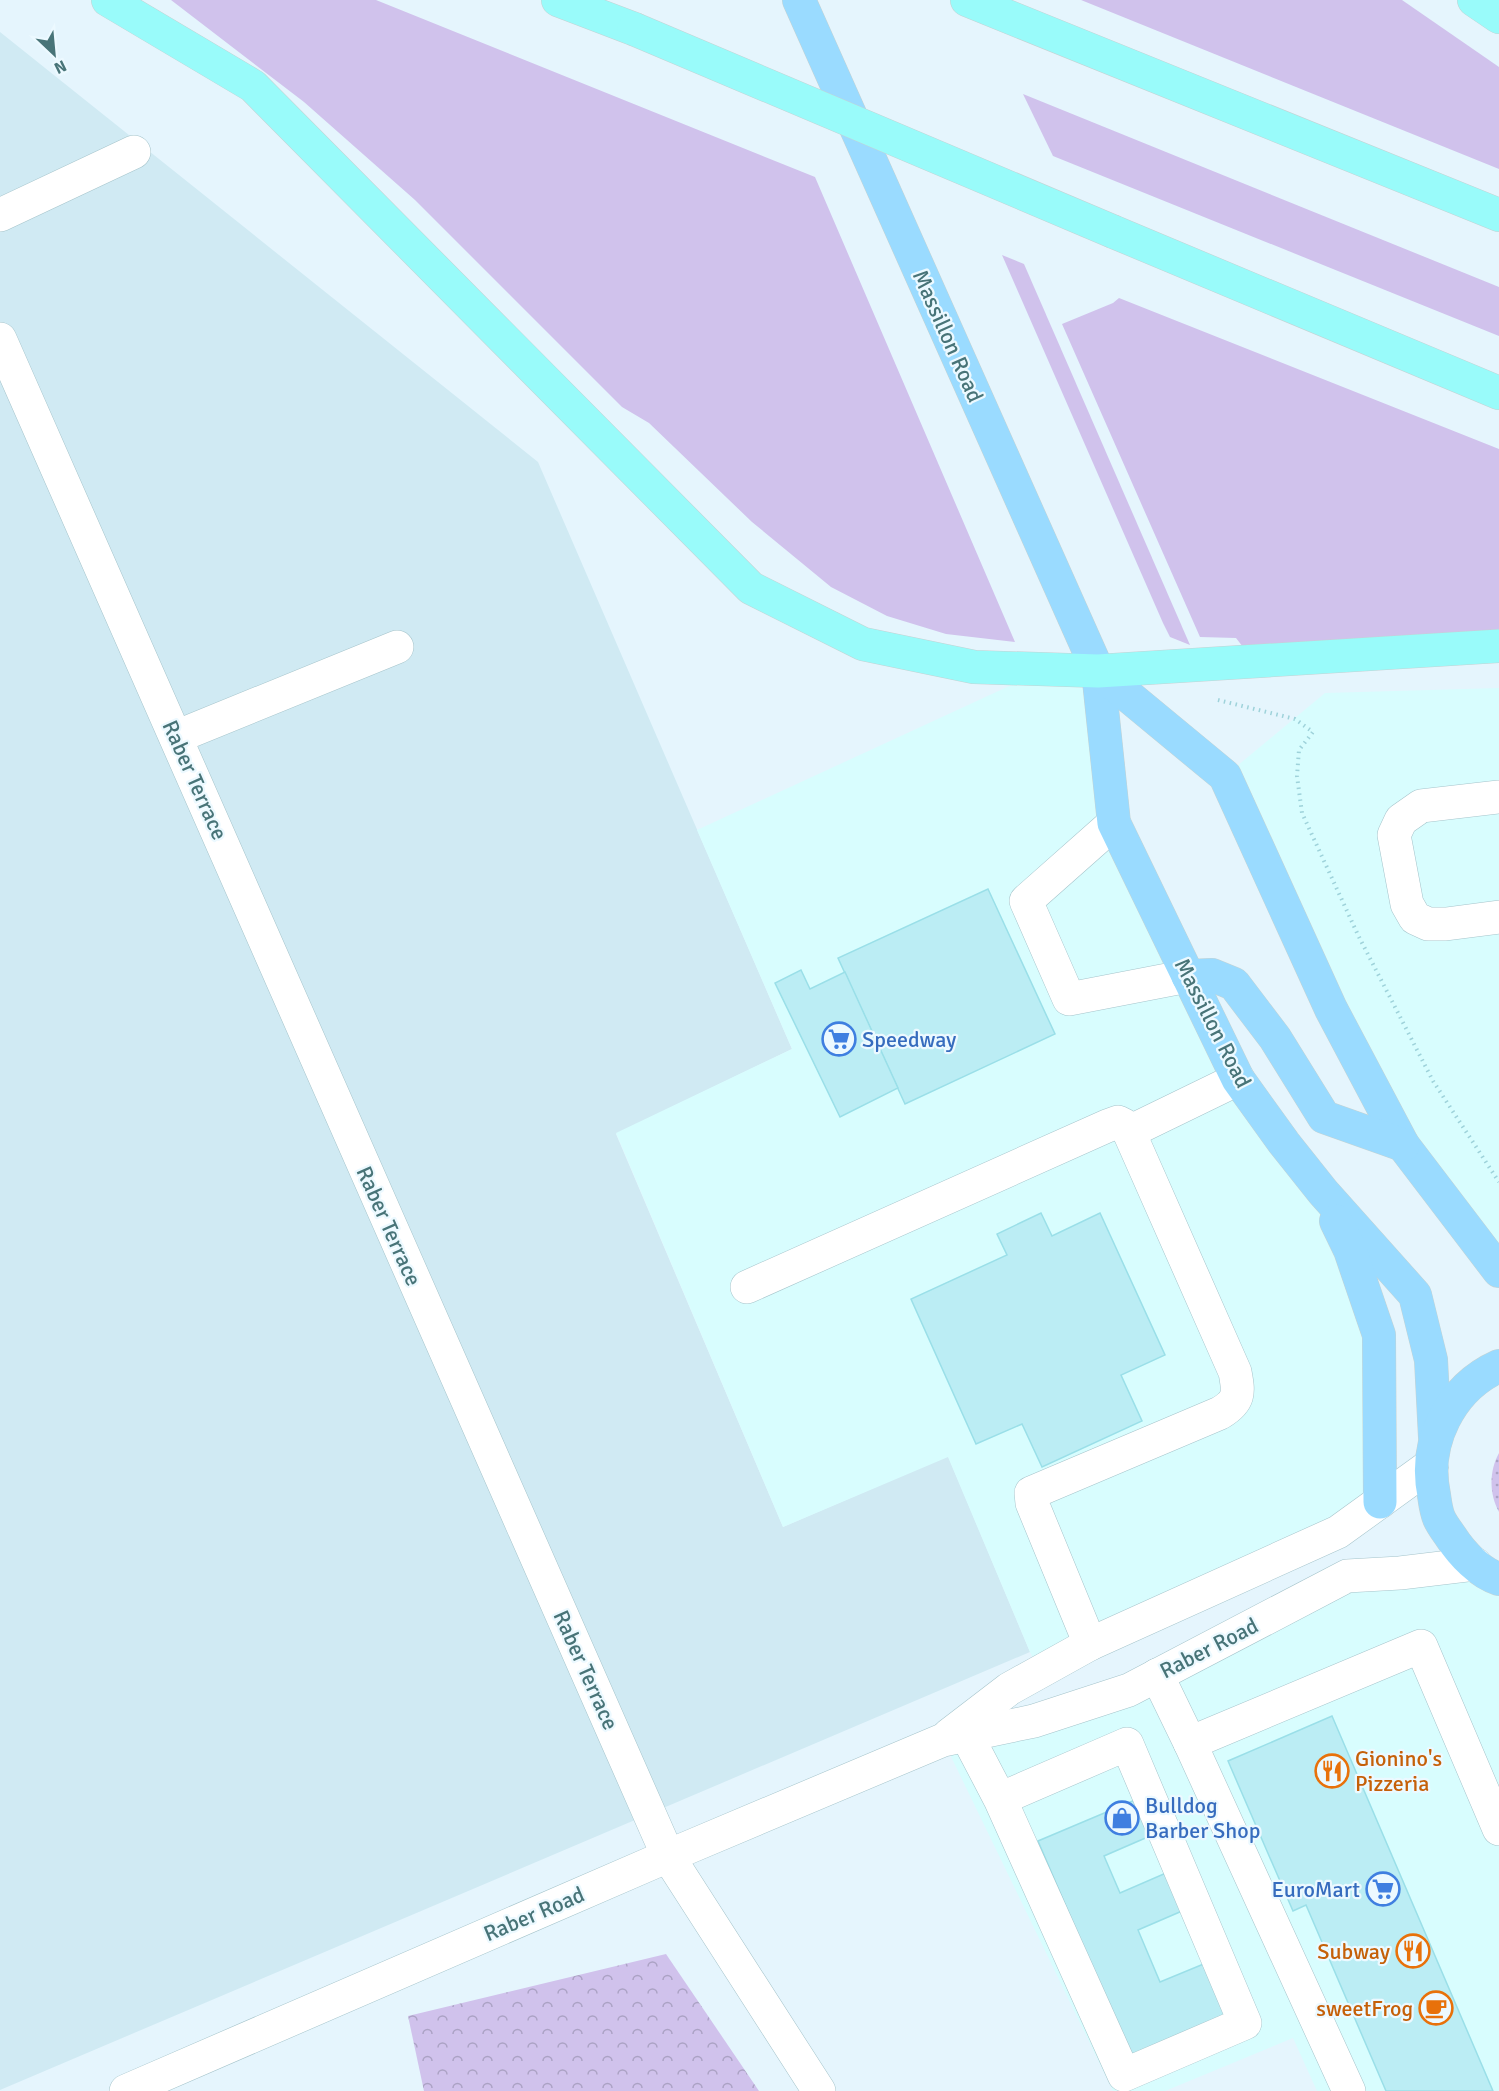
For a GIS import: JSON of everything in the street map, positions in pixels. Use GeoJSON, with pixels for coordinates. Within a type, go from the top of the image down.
{"type":"FeatureCollection","features":[{"type":"Feature","properties":{"kind":"highway"},"geometry":{"type":"LineString","coordinates":[[108,0],[253,86],[751,588],[863,644],[974,667],[1098,671],[1499,646]]}},
{"type":"Feature","properties":{"kind":"highway"},"geometry":{"type":"LineString","coordinates":[[558,0],[634,29],[1499,393]]}},
{"type":"Feature","properties":{"kind":"highway"},"geometry":{"type":"LineString","coordinates":[[966,0],[1499,215]]}},
{"type":"Feature","properties":{"kind":"highway"},"geometry":{"type":"LineString","coordinates":[[1474,0],[1499,18]]}},
{"type":"Feature","properties":{"kind":"main road","name":"Massillon Road"},"geometry":{"type":"LineString","coordinates":[[799,0],[1098,671],[1114,823],[1238,1079],[1323,1192],[1415,1295],[1431,1360],[1433,1450],[1430,1477],[1438,1517],[1460,1551],[1491,1577]]}},
{"type":"Feature","properties":{"kind":"main road","name":"Massillon Road"},"geometry":{"type":"LineString","coordinates":[[1098,671],[1225,776],[1331,1009],[1403,1144],[1499,1271]]}},
{"type":"Feature","properties":{"kind":"main road"},"geometry":{"type":"LineString","coordinates":[[1188,976],[1212,975],[1234,984],[1275,1038],[1324,1117],[1403,1144]]}},
{"type":"Feature","properties":{"kind":"main road"},"geometry":{"type":"LineString","coordinates":[[1323,1192],[1350,1250],[1379,1335],[1380,1502]]}},
{"type":"Feature","properties":{"kind":"main road"},"geometry":{"type":"LineString","coordinates":[[1433,1450],[1454,1401],[1483,1373],[1499,1365]]}},
{"type":"Feature","properties":{"kind":"street"},"geometry":{"type":"LineString","coordinates":[[0,215],[134,152]]}},
{"type":"Feature","properties":{"kind":"street","name":"Raber Terrace"},"geometry":{"type":"LineString","coordinates":[[0,339],[668,1856],[819,2091]]}},
{"type":"Feature","properties":{"kind":"street"},"geometry":{"type":"LineString","coordinates":[[176,737],[398,647]]}},
{"type":"Feature","properties":{"kind":"street"},"geometry":{"type":"LineString","coordinates":[[1499,797],[1421,806],[1401,820],[1394,835],[1407,904],[1415,918],[1428,924],[1446,924],[1499,916]]}},
{"type":"Feature","properties":{"kind":"street"},"geometry":{"type":"LineString","coordinates":[[1114,823],[1026,901],[1070,999],[1188,976]]}},
{"type":"Feature","properties":{"kind":"street"},"geometry":{"type":"LineString","coordinates":[[1129,1132],[1238,1079]]}},
{"type":"Feature","properties":{"kind":"street"},"geometry":{"type":"LineString","coordinates":[[747,1287],[1107,1126],[1118,1122],[1124,1125],[1234,1372],[1238,1388],[1236,1399],[1230,1407],[1220,1413],[1031,1493],[1032,1503],[1090,1644]]}},
{"type":"Feature","properties":{"kind":"street","name":"Raber Road"},"geometry":{"type":"LineString","coordinates":[[955,1737],[1009,1689],[1090,1644],[1338,1532],[1380,1502],[1433,1450]]}},
{"type":"Feature","properties":{"kind":"street","name":"Raber Road"},"geometry":{"type":"LineString","coordinates":[[126,2091],[668,1856],[955,1737],[1034,1721],[1129,1690],[1347,1576],[1400,1573],[1491,1577]]}},
{"type":"Feature","properties":{"kind":"street"},"geometry":{"type":"LineString","coordinates":[[1190,1743],[1421,1646],[1499,1829]]}},
{"type":"Feature","properties":{"kind":"street"},"geometry":{"type":"LineString","coordinates":[[1157,1675],[1349,2091]]}},
{"type":"Feature","properties":{"kind":"street"},"geometry":{"type":"LineString","coordinates":[[955,1737],[1000,1799],[1124,2075],[1245,2023],[1127,1744],[1000,1799]]}},
{"type":"Feature","properties":{"kind":"path"},"geometry":{"type":"LineString","coordinates":[[1295,719],[1312,732],[1299,750],[1297,776],[1302,813],[1358,935],[1433,1081],[1499,1182]]}},
{"type":"Feature","properties":{"kind":"shaded area"},"geometry":{"type":"Polygon","coordinates":[[[0,32],[538,462],[792,1049],[616,1134],[783,1527],[948,1456],[1030,1652],[0,2090],[0,32]]]}},
{"type":"Feature","properties":{"kind":"shaded area"},"geometry":{"type":"Polygon","coordinates":[[[1044,670],[1098,671],[1114,823],[1238,1079],[1323,1192],[1379,1335],[1380,1502],[1040,1672],[948,1457],[783,1527],[616,1133],[792,1049],[697,830],[1044,670]]]}},
{"type":"Feature","properties":{"kind":"shaded area"},"geometry":{"type":"Polygon","coordinates":[[[1499,688],[1499,1271],[1403,1145],[1225,776],[1325,693],[1499,688]]]}},
{"type":"Feature","properties":{"kind":"shaded area"},"geometry":{"type":"Polygon","coordinates":[[[1475,1564],[1499,1590],[1499,2091],[1317,2091],[1293,2038],[1165,2091],[1113,2091],[943,1740],[1034,1721],[1347,1576],[1475,1564]]]}},
{"type":"Feature","properties":{"kind":"green space"},"geometry":{"type":"Polygon","coordinates":[[[171,0],[376,0],[815,177],[1015,642],[946,634],[887,616],[831,587],[752,522],[649,423],[622,407],[415,200],[304,102],[171,0]]]}},
{"type":"Feature","properties":{"kind":"green space"},"geometry":{"type":"Polygon","coordinates":[[[1081,0],[1402,0],[1499,67],[1499,169],[1081,0]]]}},
{"type":"Feature","properties":{"kind":"green space"},"geometry":{"type":"Polygon","coordinates":[[[1023,94],[1499,287],[1499,336],[1053,156],[1023,94]]]}},
{"type":"Feature","properties":{"kind":"green space"},"geometry":{"type":"Polygon","coordinates":[[[1002,255],[1024,264],[1190,645],[1170,637],[1163,623],[1002,255]]]}},
{"type":"Feature","properties":{"kind":"green space"},"geometry":{"type":"Polygon","coordinates":[[[1119,298],[1499,449],[1499,633],[1243,647],[1236,638],[1200,637],[1062,324],[1113,303],[1119,298]]]}},
{"type":"Feature","properties":{"kind":"green space"},"geometry":{"type":"Polygon","coordinates":[[[1499,1453],[1499,1512],[1493,1498],[1492,1475],[1499,1453]]]}},
{"type":"Feature","properties":{"kind":"green space"},"geometry":{"type":"Polygon","coordinates":[[[666,1954],[759,2091],[424,2091],[408,2016],[666,1954]]]}},
{"type":"Feature","properties":{"kind":"building","name":"Speedway"},"geometry":{"type":"Polygon","coordinates":[[[988,889],[1055,1034],[905,1104],[838,958],[988,889]]]}},
{"type":"Feature","properties":{"kind":"building","name":"Speedway"},"geometry":{"type":"Polygon","coordinates":[[[801,970],[810,989],[845,972],[898,1088],[840,1117],[775,983],[801,970]]]}},
{"type":"Feature","properties":{"kind":"building"},"geometry":{"type":"Polygon","coordinates":[[[1041,1213],[1052,1236],[1100,1213],[1165,1355],[1121,1375],[1142,1421],[1042,1467],[1022,1424],[976,1444],[911,1299],[1007,1255],[997,1234],[1041,1213]]]}},
{"type":"Feature","properties":{"kind":"building"},"geometry":{"type":"Polygon","coordinates":[[[1332,1716],[1493,2091],[1386,2091],[1306,1905],[1293,1911],[1228,1761],[1332,1716]]]}},
{"type":"Feature","properties":{"kind":"building"},"geometry":{"type":"Polygon","coordinates":[[[1135,1800],[1150,1836],[1104,1856],[1120,1893],[1166,1873],[1182,1911],[1138,1930],[1160,1982],[1206,1963],[1229,2015],[1131,2058],[1038,1841],[1135,1800]]]}},
{"type":"Feature","properties":{"kind":"place","name":"Speedway"},"geometry":{"type":"Point","coordinates":[839,1039]}},
{"type":"Feature","properties":{"kind":"place","name":"Gionino's Pizzeria"},"geometry":{"type":"Point","coordinates":[1332,1771]}},
{"type":"Feature","properties":{"kind":"place","name":"Bulldog Barber Shop"},"geometry":{"type":"Point","coordinates":[1122,1818]}},
{"type":"Feature","properties":{"kind":"place","name":"EuroMart"},"geometry":{"type":"Point","coordinates":[1383,1889]}},
{"type":"Feature","properties":{"kind":"place","name":"Subway"},"geometry":{"type":"Point","coordinates":[1413,1951]}},
{"type":"Feature","properties":{"kind":"place","name":"sweetFrog"},"geometry":{"type":"Point","coordinates":[1436,2008]}}]}
